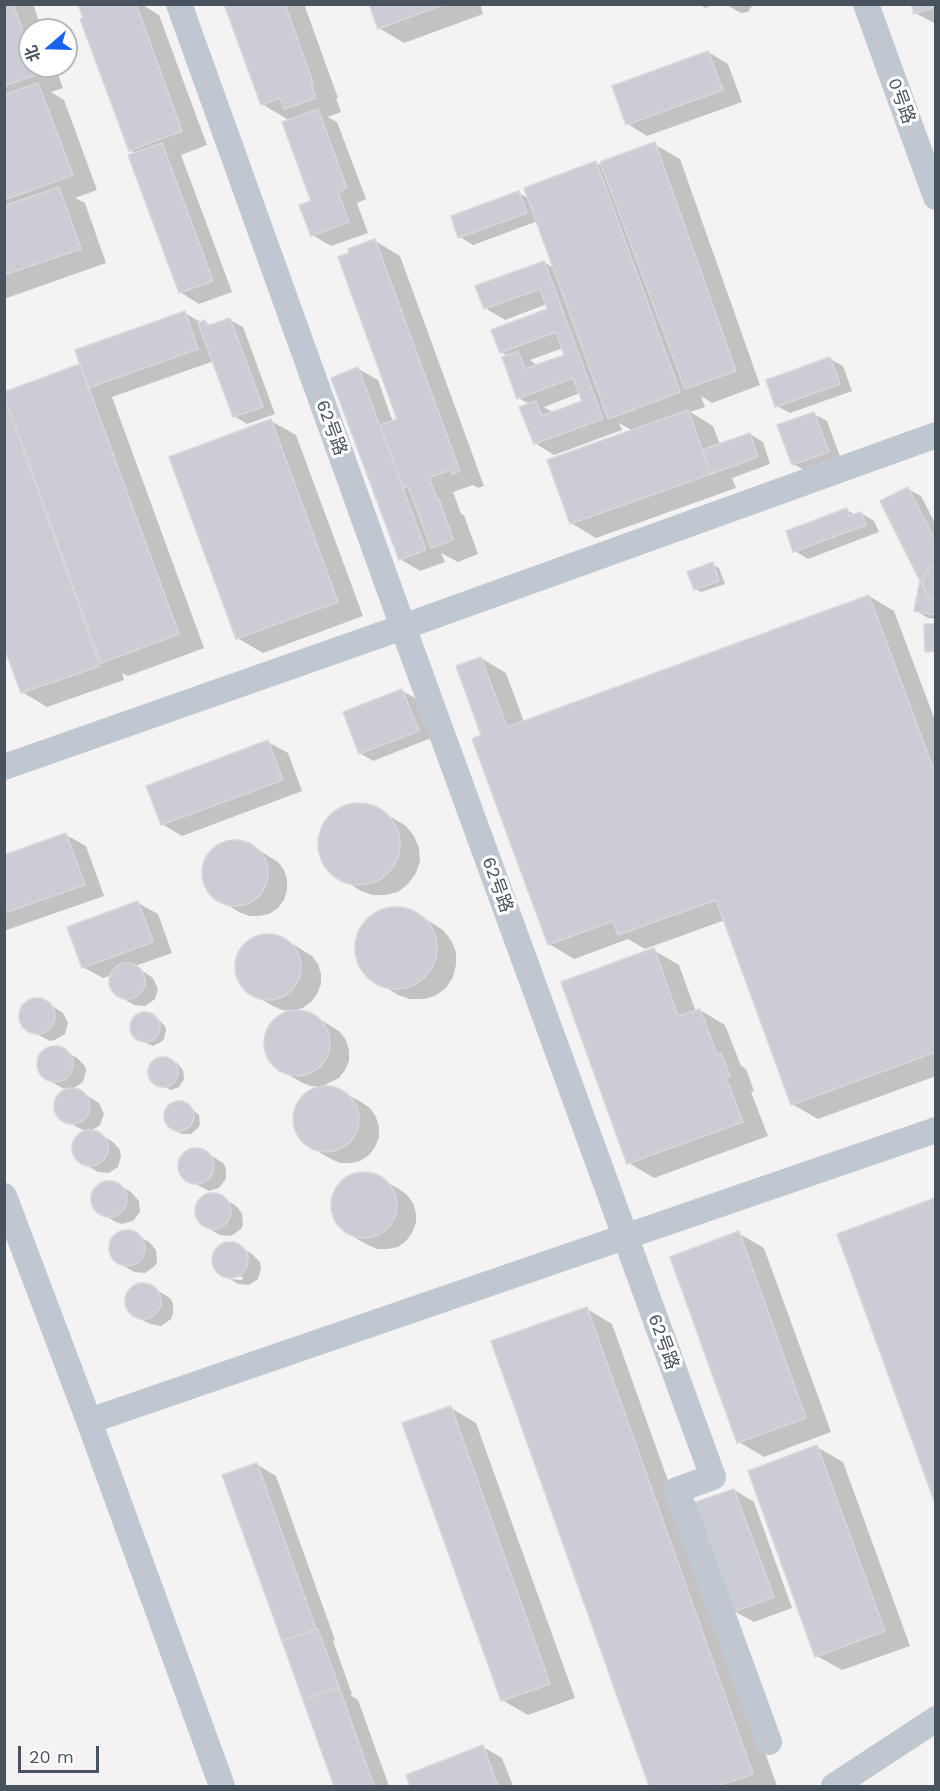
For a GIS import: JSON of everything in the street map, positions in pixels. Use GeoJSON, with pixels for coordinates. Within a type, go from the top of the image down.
{"type":"FeatureCollection","features":[{"type":"Feature","properties":{"kind":"street","name":"62号路"},"geometry":{"type":"LineString","coordinates":[[179,4],[713,1477],[677,1490],[769,1742]]}},
{"type":"Feature","properties":{"kind":"street","name":"0号路"},"geometry":{"type":"LineString","coordinates":[[866,4],[936,197]]}},
{"type":"Feature","properties":{"kind":"street"},"geometry":{"type":"LineString","coordinates":[[4,767],[403,627],[936,435]]}},
{"type":"Feature","properties":{"kind":"street"},"geometry":{"type":"LineString","coordinates":[[89,1421],[936,1130]]}},
{"type":"Feature","properties":{"kind":"street"},"geometry":{"type":"LineString","coordinates":[[4,1196],[222,1786]]}},
{"type":"Feature","properties":{"kind":"street"},"geometry":{"type":"LineString","coordinates":[[834,1786],[936,1719]]}},
{"type":"Feature","properties":{"kind":"building"},"geometry":{"type":"Polygon","coordinates":[[[4,4],[13,4],[18,18],[18,78],[27,78],[4,86],[4,4]]]}},
{"type":"Feature","properties":{"kind":"building"},"geometry":{"type":"Polygon","coordinates":[[[78,4],[112,4],[113,6],[136,4],[182,131],[129,151],[80,19],[83,18],[78,4]]]}},
{"type":"Feature","properties":{"kind":"building"},"geometry":{"type":"Polygon","coordinates":[[[224,4],[285,4],[313,83],[311,84],[316,98],[284,109],[280,98],[261,105],[224,4]]]}},
{"type":"Feature","properties":{"kind":"building"},"geometry":{"type":"Polygon","coordinates":[[[369,4],[445,4],[378,29],[369,4]]]}},
{"type":"Feature","properties":{"kind":"building"},"geometry":{"type":"Polygon","coordinates":[[[911,4],[936,4],[936,6],[914,14],[911,4]]]}},
{"type":"Feature","properties":{"kind":"building"},"geometry":{"type":"Polygon","coordinates":[[[708,51],[723,90],[626,125],[612,86],[708,51]]]}},
{"type":"Feature","properties":{"kind":"building"},"geometry":{"type":"Polygon","coordinates":[[[38,83],[73,175],[4,200],[4,95],[38,83]]]}},
{"type":"Feature","properties":{"kind":"building"},"geometry":{"type":"Polygon","coordinates":[[[318,109],[347,188],[338,192],[349,222],[311,236],[299,205],[311,201],[282,122],[318,109]]]}},
{"type":"Feature","properties":{"kind":"building"},"geometry":{"type":"Polygon","coordinates":[[[655,142],[736,371],[685,389],[600,162],[655,142]]]}},
{"type":"Feature","properties":{"kind":"building"},"geometry":{"type":"Polygon","coordinates":[[[162,143],[213,281],[179,293],[128,155],[162,143]]]}},
{"type":"Feature","properties":{"kind":"building"},"geometry":{"type":"Polygon","coordinates":[[[596,161],[680,392],[608,419],[524,188],[596,161]]]}},
{"type":"Feature","properties":{"kind":"building"},"geometry":{"type":"Polygon","coordinates":[[[59,187],[81,249],[4,275],[4,206],[59,187]]]}},
{"type":"Feature","properties":{"kind":"building"},"geometry":{"type":"Polygon","coordinates":[[[519,191],[527,213],[458,238],[451,216],[519,191]]]}},
{"type":"Feature","properties":{"kind":"building"},"geometry":{"type":"Polygon","coordinates":[[[375,239],[460,471],[452,474],[450,470],[429,478],[453,540],[431,548],[408,486],[403,488],[380,425],[397,419],[338,257],[349,253],[348,249],[375,239]]]}},
{"type":"Feature","properties":{"kind":"building"},"geometry":{"type":"Polygon","coordinates":[[[544,261],[603,419],[534,444],[519,407],[536,401],[542,416],[582,401],[573,378],[517,399],[502,357],[518,351],[525,369],[564,355],[556,332],[500,353],[491,330],[547,309],[540,289],[484,309],[475,286],[544,261]]]}},
{"type":"Feature","properties":{"kind":"building"},"geometry":{"type":"Polygon","coordinates":[[[185,311],[198,349],[88,388],[75,350],[185,311]]]}},
{"type":"Feature","properties":{"kind":"building"},"geometry":{"type":"Polygon","coordinates":[[[230,318],[263,407],[233,417],[198,323],[205,320],[207,326],[230,318]]]}},
{"type":"Feature","properties":{"kind":"building"},"geometry":{"type":"Polygon","coordinates":[[[830,357],[840,384],[775,407],[766,380],[830,357]]]}},
{"type":"Feature","properties":{"kind":"building"},"geometry":{"type":"Polygon","coordinates":[[[80,364],[179,634],[101,663],[4,395],[4,392],[80,364]]]}},
{"type":"Feature","properties":{"kind":"building"},"geometry":{"type":"Polygon","coordinates":[[[358,367],[426,550],[399,560],[331,378],[358,367]]]}},
{"type":"Feature","properties":{"kind":"building"},"geometry":{"type":"Polygon","coordinates":[[[4,395],[100,666],[21,693],[4,647],[4,395]]]}},
{"type":"Feature","properties":{"kind":"building"},"geometry":{"type":"Polygon","coordinates":[[[688,410],[711,474],[570,524],[547,460],[688,410]]]}},
{"type":"Feature","properties":{"kind":"building"},"geometry":{"type":"Polygon","coordinates":[[[814,412],[829,452],[792,465],[777,425],[814,412]]]}},
{"type":"Feature","properties":{"kind":"building"},"geometry":{"type":"Polygon","coordinates":[[[271,419],[338,602],[236,639],[169,457],[271,419]]]}},
{"type":"Feature","properties":{"kind":"building"},"geometry":{"type":"Polygon","coordinates":[[[750,433],[758,457],[711,474],[702,450],[750,433]]]}},
{"type":"Feature","properties":{"kind":"building"},"geometry":{"type":"Polygon","coordinates":[[[908,487],[936,542],[936,564],[925,573],[924,589],[880,501],[908,487]]]}},
{"type":"Feature","properties":{"kind":"building"},"geometry":{"type":"Polygon","coordinates":[[[847,508],[849,516],[861,512],[866,525],[793,552],[786,531],[847,508]]]}},
{"type":"Feature","properties":{"kind":"building"},"geometry":{"type":"Polygon","coordinates":[[[713,562],[719,581],[694,590],[687,572],[713,562]]]}},
{"type":"Feature","properties":{"kind":"building"},"geometry":{"type":"Polygon","coordinates":[[[936,564],[936,602],[928,597],[923,581],[925,573],[936,564]]]}},
{"type":"Feature","properties":{"kind":"building"},"geometry":{"type":"Polygon","coordinates":[[[920,580],[928,597],[936,602],[936,615],[914,611],[920,580]]]}},
{"type":"Feature","properties":{"kind":"building"},"geometry":{"type":"Polygon","coordinates":[[[869,595],[936,776],[936,1052],[791,1105],[716,900],[618,935],[613,921],[548,945],[472,739],[481,735],[456,666],[481,657],[507,727],[869,595]]]}},
{"type":"Feature","properties":{"kind":"building"},"geometry":{"type":"Polygon","coordinates":[[[924,624],[936,624],[936,651],[925,652],[924,624]]]}},
{"type":"Feature","properties":{"kind":"building"},"geometry":{"type":"Polygon","coordinates":[[[402,689],[419,731],[359,754],[343,712],[402,689]]]}},
{"type":"Feature","properties":{"kind":"building"},"geometry":{"type":"Polygon","coordinates":[[[268,740],[283,780],[161,825],[146,786],[268,740]]]}},
{"type":"Feature","properties":{"kind":"building"},"geometry":{"type":"Polygon","coordinates":[[[359,803],[375,806],[388,815],[397,828],[400,844],[397,860],[388,873],[375,882],[359,885],[343,882],[330,873],[321,860],[318,844],[321,828],[330,815],[343,806],[359,803]]]}},
{"type":"Feature","properties":{"kind":"building"},"geometry":{"type":"Polygon","coordinates":[[[66,833],[85,885],[4,913],[4,855],[66,833]]]}},
{"type":"Feature","properties":{"kind":"building"},"geometry":{"type":"Polygon","coordinates":[[[241,840],[259,849],[266,860],[268,873],[266,886],[259,897],[248,904],[229,906],[211,897],[204,886],[202,867],[211,849],[222,842],[241,840]]]}},
{"type":"Feature","properties":{"kind":"building"},"geometry":{"type":"Polygon","coordinates":[[[138,901],[153,942],[82,968],[67,927],[138,901]]]}},
{"type":"Feature","properties":{"kind":"building"},"geometry":{"type":"Polygon","coordinates":[[[396,907],[412,910],[425,919],[434,932],[437,948],[434,964],[425,977],[412,986],[396,989],[380,986],[367,977],[358,964],[355,948],[358,932],[367,919],[380,910],[396,907]]]}},
{"type":"Feature","properties":{"kind":"building"},"geometry":{"type":"Polygon","coordinates":[[[261,934],[275,934],[287,939],[296,948],[301,967],[299,980],[292,991],[275,1000],[261,1000],[249,995],[240,986],[235,974],[235,960],[240,948],[249,939],[261,934]]]}},
{"type":"Feature","properties":{"kind":"building"},"geometry":{"type":"Polygon","coordinates":[[[654,948],[678,1016],[700,1009],[717,1054],[721,1053],[730,1076],[726,1078],[743,1122],[627,1164],[561,982],[654,948]]]}},
{"type":"Feature","properties":{"kind":"building"},"geometry":{"type":"Polygon","coordinates":[[[127,963],[140,968],[145,981],[140,994],[127,999],[114,994],[109,981],[114,968],[127,963]]]}},
{"type":"Feature","properties":{"kind":"building"},"geometry":{"type":"Polygon","coordinates":[[[37,998],[50,1003],[55,1016],[50,1029],[37,1034],[24,1029],[19,1016],[24,1003],[37,998]]]}},
{"type":"Feature","properties":{"kind":"building"},"geometry":{"type":"Polygon","coordinates":[[[303,1010],[321,1019],[328,1030],[330,1043],[328,1056],[321,1067],[310,1074],[291,1076],[273,1067],[266,1056],[264,1037],[273,1019],[284,1012],[303,1010]]]}},
{"type":"Feature","properties":{"kind":"building"},"geometry":{"type":"Polygon","coordinates":[[[145,1012],[156,1016],[160,1027],[156,1038],[145,1042],[134,1038],[130,1027],[134,1016],[145,1012]]]}},
{"type":"Feature","properties":{"kind":"building"},"geometry":{"type":"Polygon","coordinates":[[[55,1046],[68,1051],[73,1064],[68,1077],[55,1082],[42,1077],[37,1064],[42,1051],[55,1046]]]}},
{"type":"Feature","properties":{"kind":"building"},"geometry":{"type":"Polygon","coordinates":[[[163,1057],[174,1061],[178,1072],[174,1083],[163,1087],[152,1083],[148,1072],[152,1061],[163,1057]]]}},
{"type":"Feature","properties":{"kind":"building"},"geometry":{"type":"Polygon","coordinates":[[[319,1086],[333,1086],[345,1091],[354,1100],[359,1119],[357,1132],[350,1143],[333,1152],[319,1152],[307,1147],[298,1138],[293,1126],[293,1112],[298,1100],[307,1091],[319,1086]]]}},
{"type":"Feature","properties":{"kind":"building"},"geometry":{"type":"Polygon","coordinates":[[[72,1088],[85,1093],[90,1106],[85,1119],[72,1124],[59,1119],[54,1106],[59,1093],[72,1088]]]}},
{"type":"Feature","properties":{"kind":"building"},"geometry":{"type":"Polygon","coordinates":[[[179,1101],[190,1105],[194,1116],[190,1127],[179,1131],[168,1127],[164,1116],[168,1105],[179,1101]]]}},
{"type":"Feature","properties":{"kind":"building"},"geometry":{"type":"Polygon","coordinates":[[[90,1130],[103,1135],[108,1148],[103,1161],[90,1166],[77,1161],[72,1148],[77,1135],[90,1130]]]}},
{"type":"Feature","properties":{"kind":"building"},"geometry":{"type":"Polygon","coordinates":[[[196,1148],[209,1153],[214,1166],[209,1179],[196,1184],[183,1179],[178,1166],[183,1153],[196,1148]]]}},
{"type":"Feature","properties":{"kind":"building"},"geometry":{"type":"Polygon","coordinates":[[[357,1172],[371,1172],[383,1177],[392,1186],[397,1205],[395,1218],[388,1229],[371,1238],[357,1238],[345,1233],[336,1224],[331,1212],[331,1198],[336,1186],[345,1177],[357,1172]]]}},
{"type":"Feature","properties":{"kind":"building"},"geometry":{"type":"Polygon","coordinates":[[[109,1181],[122,1186],[127,1199],[122,1212],[109,1217],[96,1212],[91,1199],[96,1186],[109,1181]]]}},
{"type":"Feature","properties":{"kind":"building"},"geometry":{"type":"Polygon","coordinates":[[[213,1193],[226,1198],[231,1211],[226,1224],[213,1229],[200,1224],[195,1211],[200,1198],[213,1193]]]}},
{"type":"Feature","properties":{"kind":"building"},"geometry":{"type":"Polygon","coordinates":[[[935,1198],[936,1201],[936,1506],[837,1234],[935,1198]]]}},
{"type":"Feature","properties":{"kind":"building"},"geometry":{"type":"Polygon","coordinates":[[[127,1230],[140,1235],[145,1248],[140,1261],[127,1266],[114,1261],[109,1248],[114,1235],[127,1230]]]}},
{"type":"Feature","properties":{"kind":"building"},"geometry":{"type":"Polygon","coordinates":[[[739,1231],[806,1418],[737,1443],[670,1257],[739,1231]]]}},
{"type":"Feature","properties":{"kind":"building"},"geometry":{"type":"Polygon","coordinates":[[[230,1242],[243,1247],[248,1260],[243,1273],[230,1278],[217,1273],[212,1260],[217,1247],[230,1242]]]}},
{"type":"Feature","properties":{"kind":"building"},"geometry":{"type":"Polygon","coordinates":[[[143,1283],[156,1288],[161,1301],[156,1314],[143,1319],[130,1314],[125,1301],[130,1288],[143,1283]]]}},
{"type":"Feature","properties":{"kind":"building"},"geometry":{"type":"Polygon","coordinates":[[[587,1307],[753,1774],[717,1786],[649,1786],[491,1341],[587,1307]]]}},
{"type":"Feature","properties":{"kind":"building"},"geometry":{"type":"Polygon","coordinates":[[[451,1406],[550,1684],[501,1701],[402,1423],[451,1406]]]}},
{"type":"Feature","properties":{"kind":"building"},"geometry":{"type":"Polygon","coordinates":[[[817,1445],[885,1631],[815,1657],[748,1471],[817,1445]]]}},
{"type":"Feature","properties":{"kind":"building"},"geometry":{"type":"Polygon","coordinates":[[[257,1463],[316,1629],[282,1641],[222,1475],[257,1463]]]}},
{"type":"Feature","properties":{"kind":"building"},"geometry":{"type":"Polygon","coordinates":[[[734,1489],[774,1597],[733,1612],[693,1503],[734,1489]]]}},
{"type":"Feature","properties":{"kind":"building"},"geometry":{"type":"Polygon","coordinates":[[[318,1629],[339,1687],[303,1700],[282,1641],[318,1629]]]}},
{"type":"Feature","properties":{"kind":"building"},"geometry":{"type":"Polygon","coordinates":[[[339,1687],[374,1786],[334,1786],[303,1700],[339,1687]]]}},
{"type":"Feature","properties":{"kind":"building"},"geometry":{"type":"Polygon","coordinates":[[[483,1745],[498,1786],[410,1786],[406,1775],[483,1745]]]}}]}
